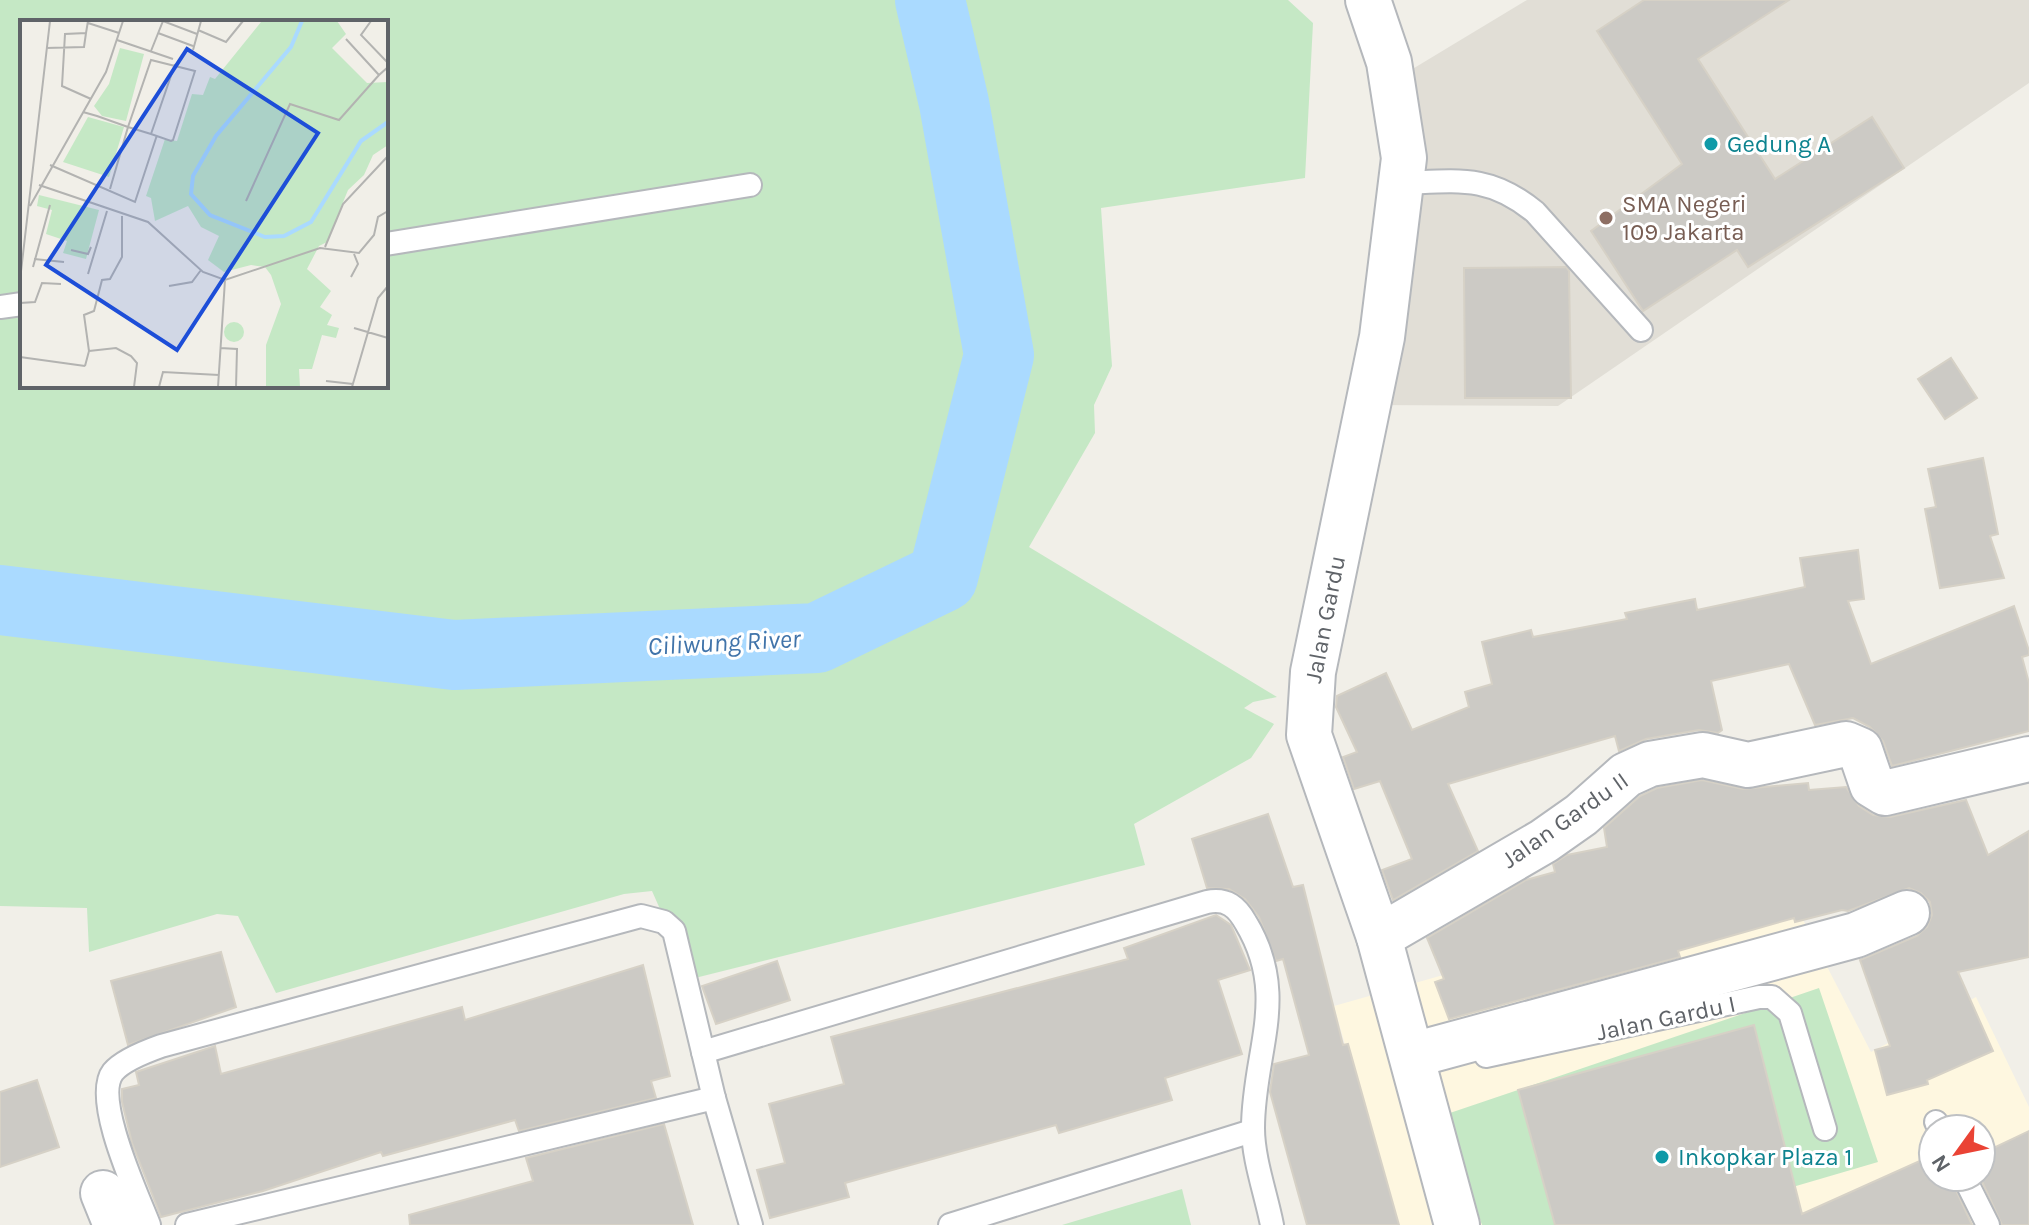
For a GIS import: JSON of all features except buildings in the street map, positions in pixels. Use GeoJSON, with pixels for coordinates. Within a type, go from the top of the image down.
{"type":"FeatureCollection","features":[{"type":"Feature","properties":{"kind":"street","name":"Jalan Gardu"},"geometry":{"type":"LineString","coordinates":[[1368,0],[1389,62],[1404,158],[1382,337],[1308,708],[1309,735],[1379,937],[1457,1225]]}},
{"type":"Feature","properties":{"kind":"street","name":"Jalan Gardu II"},"geometry":{"type":"LineString","coordinates":[[1379,937],[1544,841],[1581,815],[1626,775],[1650,764],[1703,755],[1748,765],[1846,744],[1860,750],[1872,785],[1885,793],[2029,759]]}},
{"type":"Feature","properties":{"kind":"street"},"geometry":{"type":"LineString","coordinates":[[1415,1063],[1856,935],[1907,913]]}},
{"type":"Feature","properties":{"kind":"lane"},"geometry":{"type":"LineString","coordinates":[[1401,183],[1474,180],[1516,197],[1641,330]]}},
{"type":"Feature","properties":{"kind":"lane"},"geometry":{"type":"LineString","coordinates":[[388,244],[750,185]]}},
{"type":"Feature","properties":{"kind":"lane"},"geometry":{"type":"LineString","coordinates":[[0,307],[20,304]]}},
{"type":"Feature","properties":{"kind":"lane"},"geometry":{"type":"LineString","coordinates":[[703,1052],[1220,901],[1241,914],[1266,965],[1270,994],[1268,1025],[1256,1082],[1252,1131],[1272,1225]]}},
{"type":"Feature","properties":{"kind":"lane"},"geometry":{"type":"LineString","coordinates":[[149,1225],[119,1148],[107,1087],[113,1072],[161,1046],[641,916],[664,922],[674,931],[714,1098],[751,1225]]}},
{"type":"Feature","properties":{"kind":"lane","name":"Jalan Gardu I"},"geometry":{"type":"LineString","coordinates":[[1415,1063],[1772,997],[1790,1013],[1825,1129]]}},
{"type":"Feature","properties":{"kind":"lane"},"geometry":{"type":"LineString","coordinates":[[187,1225],[714,1098]]}},
{"type":"Feature","properties":{"kind":"lane"},"geometry":{"type":"LineString","coordinates":[[950,1225],[1252,1131]]}},
{"type":"Feature","properties":{"kind":"lane"},"geometry":{"type":"LineString","coordinates":[[1972,1193],[1988,1225]]}},
{"type":"Feature","properties":{"kind":"shaded area","name":"SMA Negeri 109 Jakarta"},"geometry":{"type":"Polygon","coordinates":[[[1527,0],[2029,0],[2029,83],[1558,406],[1367,405],[1386,85],[1527,0]]]}},
{"type":"Feature","properties":{"kind":"shaded area"},"geometry":{"type":"Polygon","coordinates":[[[1782,879],[1871,1052],[1976,997],[2029,1107],[2029,1225],[1396,1225],[1334,1006],[1782,879]]]}},
{"type":"Feature","properties":{"kind":"green space"},"geometry":{"type":"Polygon","coordinates":[[[0,0],[1288,0],[1313,23],[1305,178],[1101,208],[1112,366],[1094,405],[1095,433],[1029,547],[1277,697],[1253,702],[1244,708],[1274,724],[1251,758],[1134,824],[1145,865],[691,979],[652,891],[624,894],[276,993],[238,916],[217,914],[89,952],[87,908],[0,906],[0,0]]]}},
{"type":"Feature","properties":{"kind":"green space","name":"Inkopkar Plaza 1"},"geometry":{"type":"Polygon","coordinates":[[[1819,988],[1878,1162],[1779,1191],[1787,1225],[1482,1225],[1444,1115],[1819,988]]]}},
{"type":"Feature","properties":{"kind":"green space"},"geometry":{"type":"Polygon","coordinates":[[[1182,1189],[1191,1225],[1062,1225],[1182,1189]]]}},
{"type":"Feature","properties":{"kind":"waterway","name":"Ciliwung River"},"geometry":{"type":"LineString","coordinates":[[0,600],[454,655],[817,638],[943,577],[999,355],[954,103],[930,0]]}},
{"type":"Feature","properties":{"kind":"place","name":"Gedung A"},"geometry":{"type":"Point","coordinates":[1711,144]}},
{"type":"Feature","properties":{"kind":"place","name":"SMA Negeri 109 Jakarta"},"geometry":{"type":"Point","coordinates":[1606,218]}},
{"type":"Feature","properties":{"kind":"place","name":"Inkopkar Plaza 1"},"geometry":{"type":"Point","coordinates":[1662,1157]}}]}
